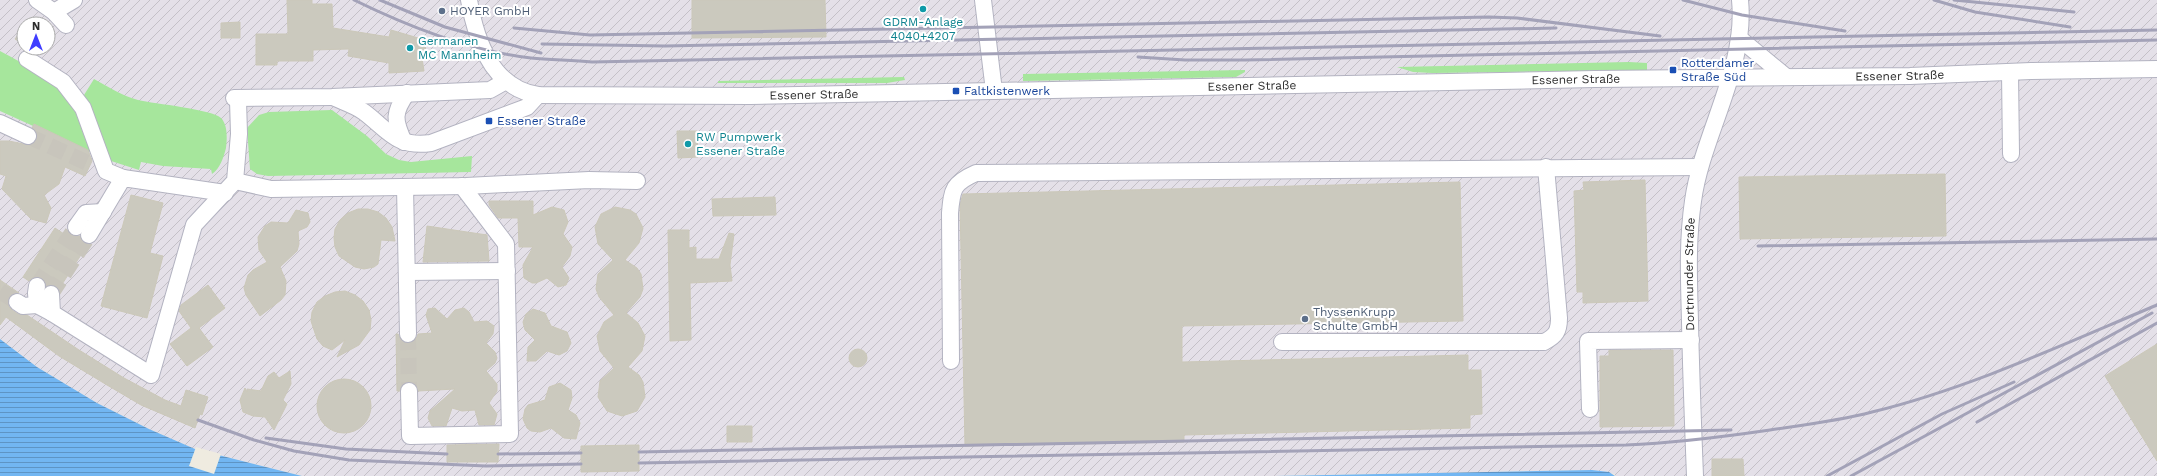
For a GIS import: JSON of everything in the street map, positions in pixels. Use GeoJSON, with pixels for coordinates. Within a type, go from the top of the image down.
{"type":"FeatureCollection","features":[{"type":"Feature","properties":{"kind":"street"},"geometry":{"type":"LineString","coordinates":[[37,0],[54,12],[66,25]]}},
{"type":"Feature","properties":{"kind":"street"},"geometry":{"type":"LineString","coordinates":[[54,12],[74,0]]}},
{"type":"Feature","properties":{"kind":"street","name":"Essener Straße"},"geometry":{"type":"LineString","coordinates":[[469,0],[486,55],[495,71],[513,87],[537,95],[750,96],[1785,76],[1910,76],[2157,69]]}},
{"type":"Feature","properties":{"kind":"street"},"geometry":{"type":"LineString","coordinates":[[983,0],[994,91]]}},
{"type":"Feature","properties":{"kind":"street","name":"Dortmunder Straße"},"geometry":{"type":"LineString","coordinates":[[1695,476],[1688,240],[1699,167],[1729,78],[1739,38],[1742,15],[1740,0]]}},
{"type":"Feature","properties":{"kind":"street"},"geometry":{"type":"LineString","coordinates":[[1739,38],[1785,76]]}},
{"type":"Feature","properties":{"kind":"street"},"geometry":{"type":"LineString","coordinates":[[27,59],[64,82],[83,108],[106,171]]}},
{"type":"Feature","properties":{"kind":"street"},"geometry":{"type":"LineString","coordinates":[[2010,72],[2011,154]]}},
{"type":"Feature","properties":{"kind":"street"},"geometry":{"type":"LineString","coordinates":[[17,302],[23,306],[37,305],[52,313],[151,375],[194,225],[230,187],[238,134],[236,99],[332,97],[490,90],[506,81]]}},
{"type":"Feature","properties":{"kind":"street"},"geometry":{"type":"LineString","coordinates":[[404,142],[396,124],[396,118],[397,107],[407,93]]}},
{"type":"Feature","properties":{"kind":"street"},"geometry":{"type":"LineString","coordinates":[[332,97],[363,111],[390,135],[404,142],[417,145],[431,142],[527,107],[537,95]]}},
{"type":"Feature","properties":{"kind":"street"},"geometry":{"type":"LineString","coordinates":[[0,123],[28,136]]}},
{"type":"Feature","properties":{"kind":"street"},"geometry":{"type":"LineString","coordinates":[[90,164],[123,178],[271,189],[405,188],[589,180],[637,181]]}},
{"type":"Feature","properties":{"kind":"street"},"geometry":{"type":"LineString","coordinates":[[951,361],[951,195],[956,184],[976,173],[1546,167],[1699,167]]}},
{"type":"Feature","properties":{"kind":"street"},"geometry":{"type":"LineString","coordinates":[[1282,342],[1544,342],[1554,338],[1559,329],[1560,318],[1546,167]]}},
{"type":"Feature","properties":{"kind":"street"},"geometry":{"type":"LineString","coordinates":[[82,231],[103,212],[123,178]]}},
{"type":"Feature","properties":{"kind":"street"},"geometry":{"type":"LineString","coordinates":[[409,391],[410,436],[510,434],[506,244],[462,186]]}},
{"type":"Feature","properties":{"kind":"street"},"geometry":{"type":"LineString","coordinates":[[405,188],[408,334]]}},
{"type":"Feature","properties":{"kind":"street"},"geometry":{"type":"LineString","coordinates":[[407,272],[507,271]]}},
{"type":"Feature","properties":{"kind":"street"},"geometry":{"type":"LineString","coordinates":[[37,286],[37,305]]}},
{"type":"Feature","properties":{"kind":"street"},"geometry":{"type":"LineString","coordinates":[[51,294],[52,313]]}},
{"type":"Feature","properties":{"kind":"street"},"geometry":{"type":"LineString","coordinates":[[1590,410],[1588,341],[1690,340]]}},
{"type":"Feature","properties":{"kind":"shaded area"},"geometry":{"type":"Polygon","coordinates":[[[0,0],[2157,0],[2157,476],[1615,476],[1615,474],[1592,470],[1274,476],[302,476],[195,449],[149,429],[97,403],[37,367],[0,339],[0,0]]]}},
{"type":"Feature","properties":{"kind":"green space"},"geometry":{"type":"Polygon","coordinates":[[[0,51],[31,68],[61,89],[76,108],[82,119],[95,154],[0,111],[0,51]]]}},
{"type":"Feature","properties":{"kind":"green space"},"geometry":{"type":"Polygon","coordinates":[[[1629,62],[1647,63],[1647,70],[1432,73],[1413,72],[1397,67],[1629,62]]]}},
{"type":"Feature","properties":{"kind":"green space"},"geometry":{"type":"Polygon","coordinates":[[[1245,70],[1245,72],[1236,77],[1023,81],[1023,74],[1245,70]]]}},
{"type":"Feature","properties":{"kind":"green space"},"geometry":{"type":"Polygon","coordinates":[[[904,77],[905,80],[887,83],[718,83],[718,81],[904,77]]]}},
{"type":"Feature","properties":{"kind":"green space"},"geometry":{"type":"Polygon","coordinates":[[[94,79],[116,91],[138,100],[195,109],[221,118],[226,128],[226,148],[223,158],[215,172],[212,174],[211,169],[163,166],[141,162],[139,170],[108,160],[94,118],[84,95],[94,79]]]}},
{"type":"Feature","properties":{"kind":"green space"},"geometry":{"type":"Polygon","coordinates":[[[332,110],[367,136],[386,154],[399,160],[411,162],[472,156],[471,172],[268,176],[257,174],[250,169],[247,128],[259,115],[269,112],[332,110]]]}},
{"type":"Feature","properties":{"kind":"water"},"geometry":{"type":"Polygon","coordinates":[[[0,339],[37,367],[97,403],[149,429],[195,449],[302,476],[0,476],[0,339]]]}},
{"type":"Feature","properties":{"kind":"water"},"geometry":{"type":"Polygon","coordinates":[[[1592,470],[1609,472],[1615,476],[1274,476],[1592,470]]]}},
{"type":"Feature","properties":{"kind":"pier"},"geometry":{"type":"Polygon","coordinates":[[[196,447],[221,454],[214,474],[189,466],[196,447]]]}},
{"type":"Feature","properties":{"kind":"building"},"geometry":{"type":"Polygon","coordinates":[[[287,0],[312,0],[312,4],[332,4],[333,28],[389,37],[391,30],[425,40],[426,57],[422,58],[424,71],[389,73],[389,63],[348,56],[349,49],[313,50],[313,61],[277,61],[277,65],[256,65],[256,34],[288,34],[287,0]]]}},
{"type":"Feature","properties":{"kind":"building"},"geometry":{"type":"Polygon","coordinates":[[[692,0],[825,0],[826,37],[692,38],[692,0]]]}},
{"type":"Feature","properties":{"kind":"building"},"geometry":{"type":"Polygon","coordinates":[[[240,22],[240,38],[221,38],[221,23],[240,22]]]}},
{"type":"Feature","properties":{"kind":"building"},"geometry":{"type":"Polygon","coordinates":[[[34,124],[88,150],[92,161],[85,176],[65,167],[59,184],[44,195],[51,208],[46,223],[31,219],[2,189],[6,176],[0,174],[0,141],[9,141],[28,145],[33,144],[37,136],[32,128],[34,124]]]}},
{"type":"Feature","properties":{"kind":"building","name":"RW Pumpwerk Essener Straße"},"geometry":{"type":"Polygon","coordinates":[[[677,131],[697,131],[698,157],[678,158],[677,131]]]}},
{"type":"Feature","properties":{"kind":"building"},"geometry":{"type":"Polygon","coordinates":[[[1945,174],[1946,236],[1740,239],[1739,177],[1945,174]]]}},
{"type":"Feature","properties":{"kind":"building"},"geometry":{"type":"Polygon","coordinates":[[[1645,180],[1648,301],[1583,303],[1583,292],[1577,292],[1574,191],[1584,190],[1583,182],[1645,180]]]}},
{"type":"Feature","properties":{"kind":"building"},"geometry":{"type":"Polygon","coordinates":[[[1460,182],[1463,321],[1182,326],[1182,362],[1468,355],[1468,370],[1481,370],[1482,414],[1470,415],[1470,428],[1184,435],[1184,442],[965,446],[960,204],[963,194],[1460,182]]]}},
{"type":"Feature","properties":{"kind":"building"},"geometry":{"type":"Polygon","coordinates":[[[131,195],[163,203],[150,253],[163,256],[147,318],[101,306],[131,195]]]}},
{"type":"Feature","properties":{"kind":"building"},"geometry":{"type":"Polygon","coordinates":[[[775,197],[776,215],[713,216],[712,199],[775,197]]]}},
{"type":"Feature","properties":{"kind":"building"},"geometry":{"type":"Polygon","coordinates":[[[489,201],[533,201],[533,215],[552,207],[564,210],[568,222],[563,234],[572,247],[570,256],[562,267],[569,278],[566,285],[558,287],[547,278],[536,283],[532,283],[524,278],[523,265],[533,247],[519,247],[518,218],[498,218],[489,205],[489,201]]]}},
{"type":"Feature","properties":{"kind":"building"},"geometry":{"type":"Polygon","coordinates":[[[615,207],[630,210],[636,214],[643,228],[639,243],[625,260],[637,268],[641,274],[643,289],[640,297],[626,313],[638,323],[645,336],[642,351],[628,367],[639,375],[643,382],[645,397],[637,411],[622,416],[607,411],[598,397],[600,381],[614,368],[600,351],[597,336],[604,322],[614,315],[599,297],[596,289],[598,274],[613,260],[598,244],[595,227],[601,214],[615,207]]]}},
{"type":"Feature","properties":{"kind":"building"},"geometry":{"type":"Polygon","coordinates":[[[358,209],[368,209],[378,212],[386,218],[392,227],[395,241],[381,240],[378,264],[374,267],[364,269],[355,267],[339,256],[335,247],[334,238],[335,229],[340,220],[348,213],[358,209]]]}},
{"type":"Feature","properties":{"kind":"building"},"geometry":{"type":"Polygon","coordinates":[[[296,210],[308,213],[310,222],[307,227],[298,231],[299,244],[297,251],[280,267],[286,281],[285,295],[281,300],[260,316],[246,295],[244,288],[248,275],[253,270],[267,262],[259,250],[258,237],[265,226],[271,222],[288,223],[296,210]]]}},
{"type":"Feature","properties":{"kind":"building"},"geometry":{"type":"Polygon","coordinates":[[[427,226],[487,235],[489,261],[423,262],[427,226]]]}},
{"type":"Feature","properties":{"kind":"building"},"geometry":{"type":"Polygon","coordinates":[[[55,228],[67,236],[69,233],[75,236],[80,236],[84,243],[88,244],[59,289],[55,285],[46,286],[43,279],[39,277],[33,277],[29,281],[23,277],[55,228]]]}},
{"type":"Feature","properties":{"kind":"building"},"geometry":{"type":"Polygon","coordinates":[[[668,230],[689,230],[689,248],[696,247],[696,259],[719,259],[729,233],[734,234],[730,265],[732,281],[690,283],[691,340],[670,341],[668,230]]]}},
{"type":"Feature","properties":{"kind":"building"},"geometry":{"type":"Polygon","coordinates":[[[0,280],[19,293],[13,293],[9,297],[8,306],[12,310],[18,314],[27,315],[124,378],[165,400],[181,406],[186,390],[208,397],[202,415],[200,414],[195,428],[141,405],[59,356],[6,317],[0,325],[0,280]]]}},
{"type":"Feature","properties":{"kind":"building"},"geometry":{"type":"Polygon","coordinates":[[[208,285],[225,308],[199,328],[213,347],[187,366],[170,344],[191,328],[179,311],[181,305],[208,285]]]}},
{"type":"Feature","properties":{"kind":"building"},"geometry":{"type":"Polygon","coordinates":[[[345,291],[355,295],[363,301],[369,310],[371,320],[370,330],[359,345],[337,357],[345,340],[332,350],[323,346],[317,339],[311,321],[312,312],[317,302],[325,296],[335,292],[345,291]]]}},
{"type":"Feature","properties":{"kind":"building"},"geometry":{"type":"Polygon","coordinates":[[[435,308],[447,319],[455,310],[464,308],[469,312],[474,322],[487,321],[494,326],[493,334],[486,343],[495,352],[497,358],[495,363],[486,371],[497,384],[497,391],[489,403],[497,414],[494,425],[479,425],[475,410],[462,411],[452,408],[446,426],[432,426],[428,418],[430,411],[455,389],[418,391],[414,383],[408,382],[404,383],[400,391],[397,391],[396,334],[398,334],[403,342],[409,343],[416,339],[418,334],[432,333],[426,315],[428,309],[435,308]]]}},
{"type":"Feature","properties":{"kind":"building"},"geometry":{"type":"Polygon","coordinates":[[[533,309],[545,313],[551,326],[567,332],[571,343],[567,351],[559,355],[547,351],[536,361],[527,361],[528,347],[535,340],[525,330],[523,322],[526,314],[533,309]]]}},
{"type":"Feature","properties":{"kind":"building"},"geometry":{"type":"Polygon","coordinates":[[[2157,344],[2157,461],[2105,376],[2157,344]]]}},
{"type":"Feature","properties":{"kind":"building"},"geometry":{"type":"Polygon","coordinates":[[[858,349],[864,352],[867,358],[864,364],[858,367],[852,364],[849,358],[852,352],[858,349]]]}},
{"type":"Feature","properties":{"kind":"building"},"geometry":{"type":"Polygon","coordinates":[[[1609,350],[1673,350],[1674,426],[1600,427],[1600,356],[1609,356],[1609,350]]]}},
{"type":"Feature","properties":{"kind":"building"},"geometry":{"type":"Polygon","coordinates":[[[290,371],[291,384],[283,400],[287,404],[274,430],[265,417],[253,416],[243,412],[240,400],[245,388],[247,392],[247,389],[261,391],[268,376],[274,372],[279,378],[290,371]]]}},
{"type":"Feature","properties":{"kind":"building"},"geometry":{"type":"Polygon","coordinates":[[[344,379],[354,381],[363,387],[369,396],[371,406],[369,416],[363,425],[354,431],[344,433],[334,431],[325,425],[319,416],[317,406],[319,396],[325,387],[334,381],[344,379]]]}},
{"type":"Feature","properties":{"kind":"building"},"geometry":{"type":"Polygon","coordinates":[[[560,383],[571,390],[572,398],[568,410],[576,415],[580,423],[576,439],[564,438],[551,428],[540,432],[531,431],[527,428],[523,419],[525,409],[528,405],[545,400],[549,387],[560,383]]]}},
{"type":"Feature","properties":{"kind":"building"},"geometry":{"type":"Polygon","coordinates":[[[727,426],[752,426],[752,442],[727,442],[727,426]]]}},
{"type":"Feature","properties":{"kind":"building"},"geometry":{"type":"Polygon","coordinates":[[[499,444],[498,462],[447,462],[447,445],[499,444]]]}},
{"type":"Feature","properties":{"kind":"building"},"geometry":{"type":"Polygon","coordinates":[[[639,445],[639,471],[581,472],[581,446],[639,445]]]}},
{"type":"Feature","properties":{"kind":"building"},"geometry":{"type":"Polygon","coordinates":[[[1712,459],[1743,459],[1744,476],[1712,476],[1712,459]]]}},
{"type":"Feature","properties":{"kind":"tunnel"},"geometry":{"type":"LineString","coordinates":[[28,136],[90,164]]}},
{"type":"Feature","properties":{"kind":"tunnel"},"geometry":{"type":"LineString","coordinates":[[37,286],[76,227]]}},
{"type":"Feature","properties":{"kind":"tunnel"},"geometry":{"type":"LineString","coordinates":[[51,294],[89,235]]}},
{"type":"Feature","properties":{"kind":"tunnel"},"geometry":{"type":"LineString","coordinates":[[0,291],[17,302]]}},
{"type":"Feature","properties":{"kind":"tunnel"},"geometry":{"type":"LineString","coordinates":[[408,334],[409,391]]}},
{"type":"Feature","properties":{"kind":"railway"},"geometry":{"type":"LineString","coordinates":[[354,0],[418,28],[462,44],[485,50],[531,58],[592,62],[2157,30]]}},
{"type":"Feature","properties":{"kind":"railway"},"geometry":{"type":"LineString","coordinates":[[380,0],[445,27],[541,53]]}},
{"type":"Feature","properties":{"kind":"railway"},"geometry":{"type":"LineString","coordinates":[[1683,0],[1742,15],[1845,31]]}},
{"type":"Feature","properties":{"kind":"railway"},"geometry":{"type":"LineString","coordinates":[[1934,0],[1975,12],[2070,27]]}},
{"type":"Feature","properties":{"kind":"railway"},"geometry":{"type":"LineString","coordinates":[[1954,0],[2074,12]]}},
{"type":"Feature","properties":{"kind":"railway"},"geometry":{"type":"LineString","coordinates":[[514,28],[590,35],[1489,17],[1517,18],[1660,36]]}},
{"type":"Feature","properties":{"kind":"railway"},"geometry":{"type":"LineString","coordinates":[[542,44],[665,46],[1556,28]]}},
{"type":"Feature","properties":{"kind":"railway"},"geometry":{"type":"LineString","coordinates":[[1138,57],[1185,60],[1245,60],[2157,40]]}},
{"type":"Feature","properties":{"kind":"railway"},"geometry":{"type":"LineString","coordinates":[[1758,246],[2157,239]]}},
{"type":"Feature","properties":{"kind":"railway"},"geometry":{"type":"LineString","coordinates":[[639,463],[1626,445],[1662,443],[1752,433],[1834,420],[1909,402],[1981,378],[2052,350],[2157,305]]}},
{"type":"Feature","properties":{"kind":"railway"},"geometry":{"type":"LineString","coordinates":[[1851,476],[2152,313]]}},
{"type":"Feature","properties":{"kind":"railway"},"geometry":{"type":"LineString","coordinates":[[1977,422],[2157,323]]}},
{"type":"Feature","properties":{"kind":"railway"},"geometry":{"type":"LineString","coordinates":[[1827,476],[1942,414],[2014,382]]}},
{"type":"Feature","properties":{"kind":"railway"},"geometry":{"type":"LineString","coordinates":[[198,420],[254,440],[294,451],[349,460],[486,466],[581,464]]}},
{"type":"Feature","properties":{"kind":"railway"},"geometry":{"type":"LineString","coordinates":[[639,452],[1731,430]]}},
{"type":"Feature","properties":{"kind":"railway"},"geometry":{"type":"LineString","coordinates":[[266,438],[346,449],[447,454]]}},
{"type":"Feature","properties":{"kind":"railway"},"geometry":{"type":"LineString","coordinates":[[498,454],[581,453]]}},
{"type":"Feature","properties":{"kind":"place","name":"GDRM-Anlage 4040+4207"},"geometry":{"type":"Point","coordinates":[923,9]}},
{"type":"Feature","properties":{"kind":"place","name":"HOYER GmbH"},"geometry":{"type":"Point","coordinates":[442,11]}},
{"type":"Feature","properties":{"kind":"place","name":"Germanen MC Mannheim"},"geometry":{"type":"Point","coordinates":[410,48]}},
{"type":"Feature","properties":{"kind":"place","name":"Rotterdamer Straße Süd"},"geometry":{"type":"Point","coordinates":[1673,70]}},
{"type":"Feature","properties":{"kind":"place","name":"Faltkistenwerk"},"geometry":{"type":"Point","coordinates":[956,91]}},
{"type":"Feature","properties":{"kind":"place","name":"Essener Straße"},"geometry":{"type":"Point","coordinates":[489,121]}},
{"type":"Feature","properties":{"kind":"place","name":"RW Pumpwerk Essener Straße"},"geometry":{"type":"Point","coordinates":[688,144]}},
{"type":"Feature","properties":{"kind":"place","name":"ThyssenKrupp Schulte GmbH"},"geometry":{"type":"Point","coordinates":[1305,319]}}]}
